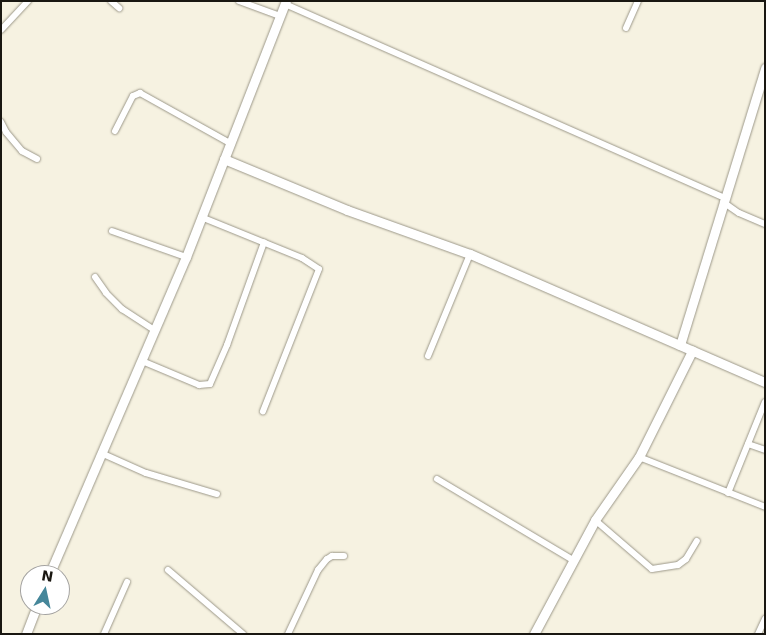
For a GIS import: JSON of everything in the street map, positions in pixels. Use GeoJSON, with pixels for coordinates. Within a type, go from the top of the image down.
{"type":"FeatureCollection","features":[{"type":"Feature","properties":{"kind":"street"},"geometry":{"type":"LineString","coordinates":[[1,30],[28,1]]}},
{"type":"Feature","properties":{"kind":"street"},"geometry":{"type":"LineString","coordinates":[[111,1],[119,8]]}},
{"type":"Feature","properties":{"kind":"street"},"geometry":{"type":"LineString","coordinates":[[239,1],[280,16]]}},
{"type":"Feature","properties":{"kind":"street"},"geometry":{"type":"LineString","coordinates":[[626,28],[638,1]]}},
{"type":"Feature","properties":{"kind":"street"},"geometry":{"type":"LineString","coordinates":[[53,565],[186,257],[286,3],[724,200],[739,213],[765,224]]}},
{"type":"Feature","properties":{"kind":"street"},"geometry":{"type":"LineString","coordinates":[[680,345],[765,68]]}},
{"type":"Feature","properties":{"kind":"street"},"geometry":{"type":"LineString","coordinates":[[115,131],[133,96],[140,92],[230,143]]}},
{"type":"Feature","properties":{"kind":"street"},"geometry":{"type":"LineString","coordinates":[[1,122],[6,132],[22,151],[37,159]]}},
{"type":"Feature","properties":{"kind":"street"},"geometry":{"type":"LineString","coordinates":[[224,159],[347,210],[470,254],[765,382]]}},
{"type":"Feature","properties":{"kind":"street"},"geometry":{"type":"LineString","coordinates":[[201,216],[302,258],[319,269],[263,411]]}},
{"type":"Feature","properties":{"kind":"street"},"geometry":{"type":"LineString","coordinates":[[112,231],[186,257]]}},
{"type":"Feature","properties":{"kind":"street"},"geometry":{"type":"LineString","coordinates":[[142,360],[199,385],[210,384],[227,345],[264,242]]}},
{"type":"Feature","properties":{"kind":"street"},"geometry":{"type":"LineString","coordinates":[[428,356],[470,254]]}},
{"type":"Feature","properties":{"kind":"street"},"geometry":{"type":"LineString","coordinates":[[95,278],[106,293],[122,308],[154,330]]}},
{"type":"Feature","properties":{"kind":"street"},"geometry":{"type":"LineString","coordinates":[[534,634],[572,559],[595,520],[639,457],[692,351]]}},
{"type":"Feature","properties":{"kind":"street"},"geometry":{"type":"LineString","coordinates":[[728,493],[765,402]]}},
{"type":"Feature","properties":{"kind":"street"},"geometry":{"type":"LineString","coordinates":[[748,444],[765,450]]}},
{"type":"Feature","properties":{"kind":"street"},"geometry":{"type":"LineString","coordinates":[[101,453],[146,472],[217,494]]}},
{"type":"Feature","properties":{"kind":"street"},"geometry":{"type":"LineString","coordinates":[[639,457],[765,507]]}},
{"type":"Feature","properties":{"kind":"street"},"geometry":{"type":"LineString","coordinates":[[437,479],[572,559]]}},
{"type":"Feature","properties":{"kind":"street"},"geometry":{"type":"LineString","coordinates":[[595,520],[652,569],[678,565],[686,559],[697,541]]}},
{"type":"Feature","properties":{"kind":"street"},"geometry":{"type":"LineString","coordinates":[[288,634],[318,570],[327,559],[344,556]]}},
{"type":"Feature","properties":{"kind":"street"},"geometry":{"type":"LineString","coordinates":[[168,570],[243,634]]}},
{"type":"Feature","properties":{"kind":"street"},"geometry":{"type":"LineString","coordinates":[[104,634],[127,582]]}},
{"type":"Feature","properties":{"kind":"street"},"geometry":{"type":"LineString","coordinates":[[26,634],[33,615]]}},
{"type":"Feature","properties":{"kind":"street"},"geometry":{"type":"LineString","coordinates":[[758,634],[765,619]]}}]}
